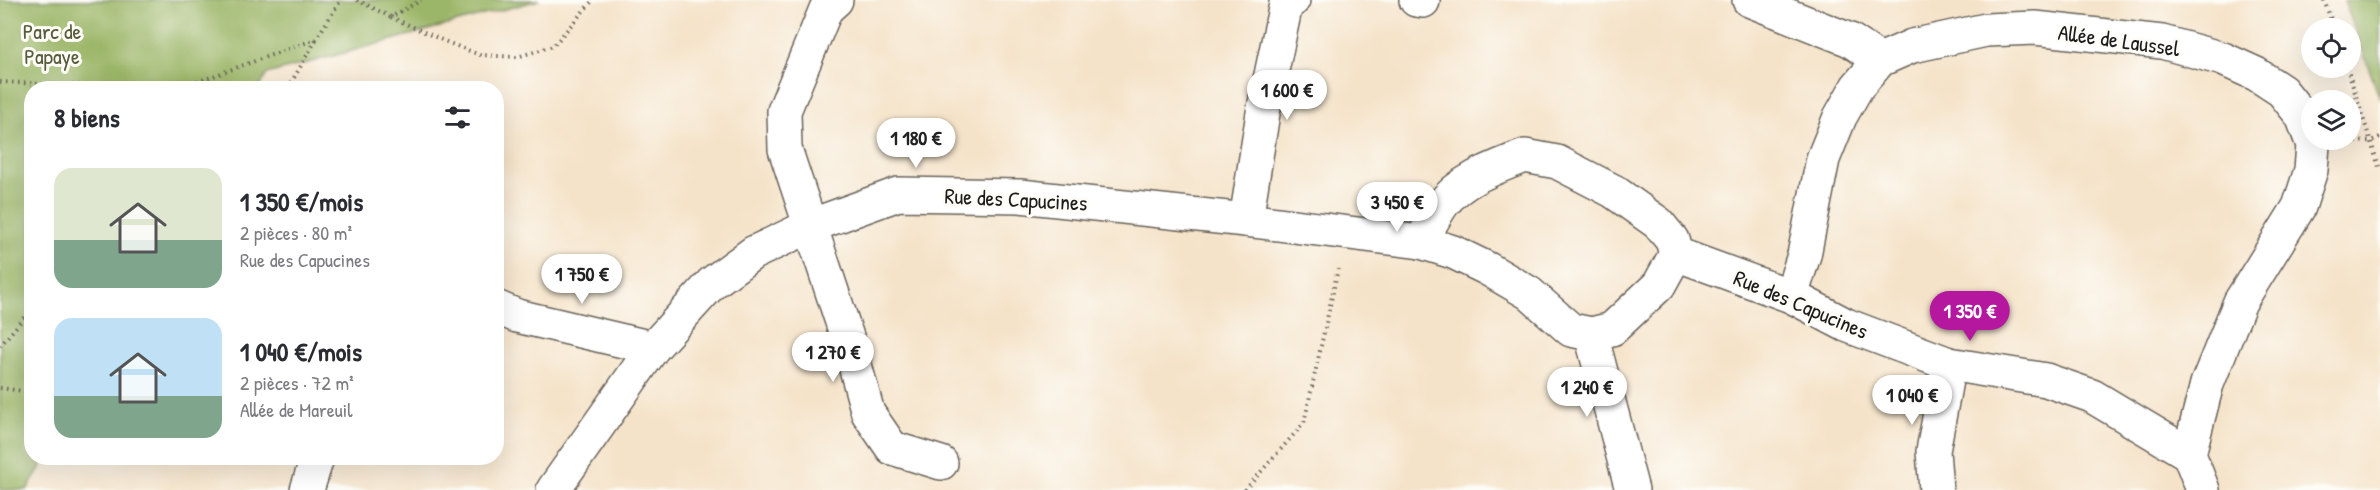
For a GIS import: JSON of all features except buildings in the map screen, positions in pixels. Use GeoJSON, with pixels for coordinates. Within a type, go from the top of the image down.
{"type":"FeatureCollection","features":[{"type":"Feature","properties":{"kind":"street"},"geometry":{"type":"LineString","coordinates":[[836,0],[826,9],[784,111],[785,149],[849,343],[868,413],[892,448],[940,463]]}},
{"type":"Feature","properties":{"kind":"street"},"geometry":{"type":"LineString","coordinates":[[1246,220],[1263,113],[1286,4],[1293,0]]}},
{"type":"Feature","properties":{"kind":"street"},"geometry":{"type":"LineString","coordinates":[[1749,0],[1850,40],[1880,60]]}},
{"type":"Feature","properties":{"kind":"street","name":"Allée de Laussel"},"geometry":{"type":"LineString","coordinates":[[1791,296],[1804,255],[1823,159],[1840,117],[1857,87],[1880,60],[1912,46],[1986,30],[2035,28],[2162,42],[2223,59],[2256,74],[2282,91],[2302,116],[2313,145],[2311,170],[2299,207],[2240,302],[2207,384],[2189,454]]}},
{"type":"Feature","properties":{"kind":"street"},"geometry":{"type":"LineString","coordinates":[[1421,242],[1442,204],[1460,187],[1499,166],[1525,156],[1557,162],[1613,191],[1658,223],[1672,240],[1676,254],[1659,285],[1612,329],[1591,334],[1632,490]]}},
{"type":"Feature","properties":{"kind":"street","name":"Rue des Capucines"},"geometry":{"type":"LineString","coordinates":[[553,490],[652,348],[712,283],[753,253],[810,226],[898,194],[1020,196],[1246,220],[1421,242],[1453,252],[1488,268],[1529,293],[1571,330],[1591,334]]}},
{"type":"Feature","properties":{"kind":"street","name":"Rue des Capucines"},"geometry":{"type":"LineString","coordinates":[[1676,254],[1791,296],[1846,325],[1949,364],[2046,380],[2092,396],[2189,454]]}},
{"type":"Feature","properties":{"kind":"street"},"geometry":{"type":"LineString","coordinates":[[504,310],[652,348]]}},
{"type":"Feature","properties":{"kind":"street"},"geometry":{"type":"LineString","coordinates":[[1936,490],[1933,452],[1949,364]]}},
{"type":"Feature","properties":{"kind":"street"},"geometry":{"type":"LineString","coordinates":[[2189,454],[2203,490]]}},
{"type":"Feature","properties":{"kind":"street"},"geometry":{"type":"LineString","coordinates":[[307,490],[315,465]]}},
{"type":"Feature","properties":{"kind":"path"},"geometry":{"type":"LineString","coordinates":[[292,81],[341,0]]}},
{"type":"Feature","properties":{"kind":"path"},"geometry":{"type":"LineString","coordinates":[[357,0],[444,41],[480,54],[517,57],[553,46],[593,0]]}},
{"type":"Feature","properties":{"kind":"path"},"geometry":{"type":"LineString","coordinates":[[392,17],[421,0]]}},
{"type":"Feature","properties":{"kind":"path"},"geometry":{"type":"LineString","coordinates":[[2324,0],[2330,18]]}},
{"type":"Feature","properties":{"kind":"path"},"geometry":{"type":"LineString","coordinates":[[199,81],[316,39]]}},
{"type":"Feature","properties":{"kind":"path"},"geometry":{"type":"LineString","coordinates":[[2350,78],[2380,170]]}},
{"type":"Feature","properties":{"kind":"path"},"geometry":{"type":"LineString","coordinates":[[0,82],[24,83]]}},
{"type":"Feature","properties":{"kind":"path"},"geometry":{"type":"LineString","coordinates":[[1245,490],[1305,423],[1346,233]]}},
{"type":"Feature","properties":{"kind":"path"},"geometry":{"type":"LineString","coordinates":[[0,346],[24,318]]}},
{"type":"Feature","properties":{"kind":"path"},"geometry":{"type":"LineString","coordinates":[[0,388],[24,391]]}},
{"type":"Feature","properties":{"kind":"green space","name":"Parc de Papaye"},"geometry":{"type":"Polygon","coordinates":[[[0,0],[539,0],[267,74],[263,81],[24,81],[24,465],[42,465],[27,490],[0,490],[0,0]]]}},
{"type":"Feature","properties":{"kind":"green space"},"geometry":{"type":"Polygon","coordinates":[[[2344,0],[2380,0],[2380,99],[2361,47],[2361,18],[2351,18],[2344,0]]]}}]}
